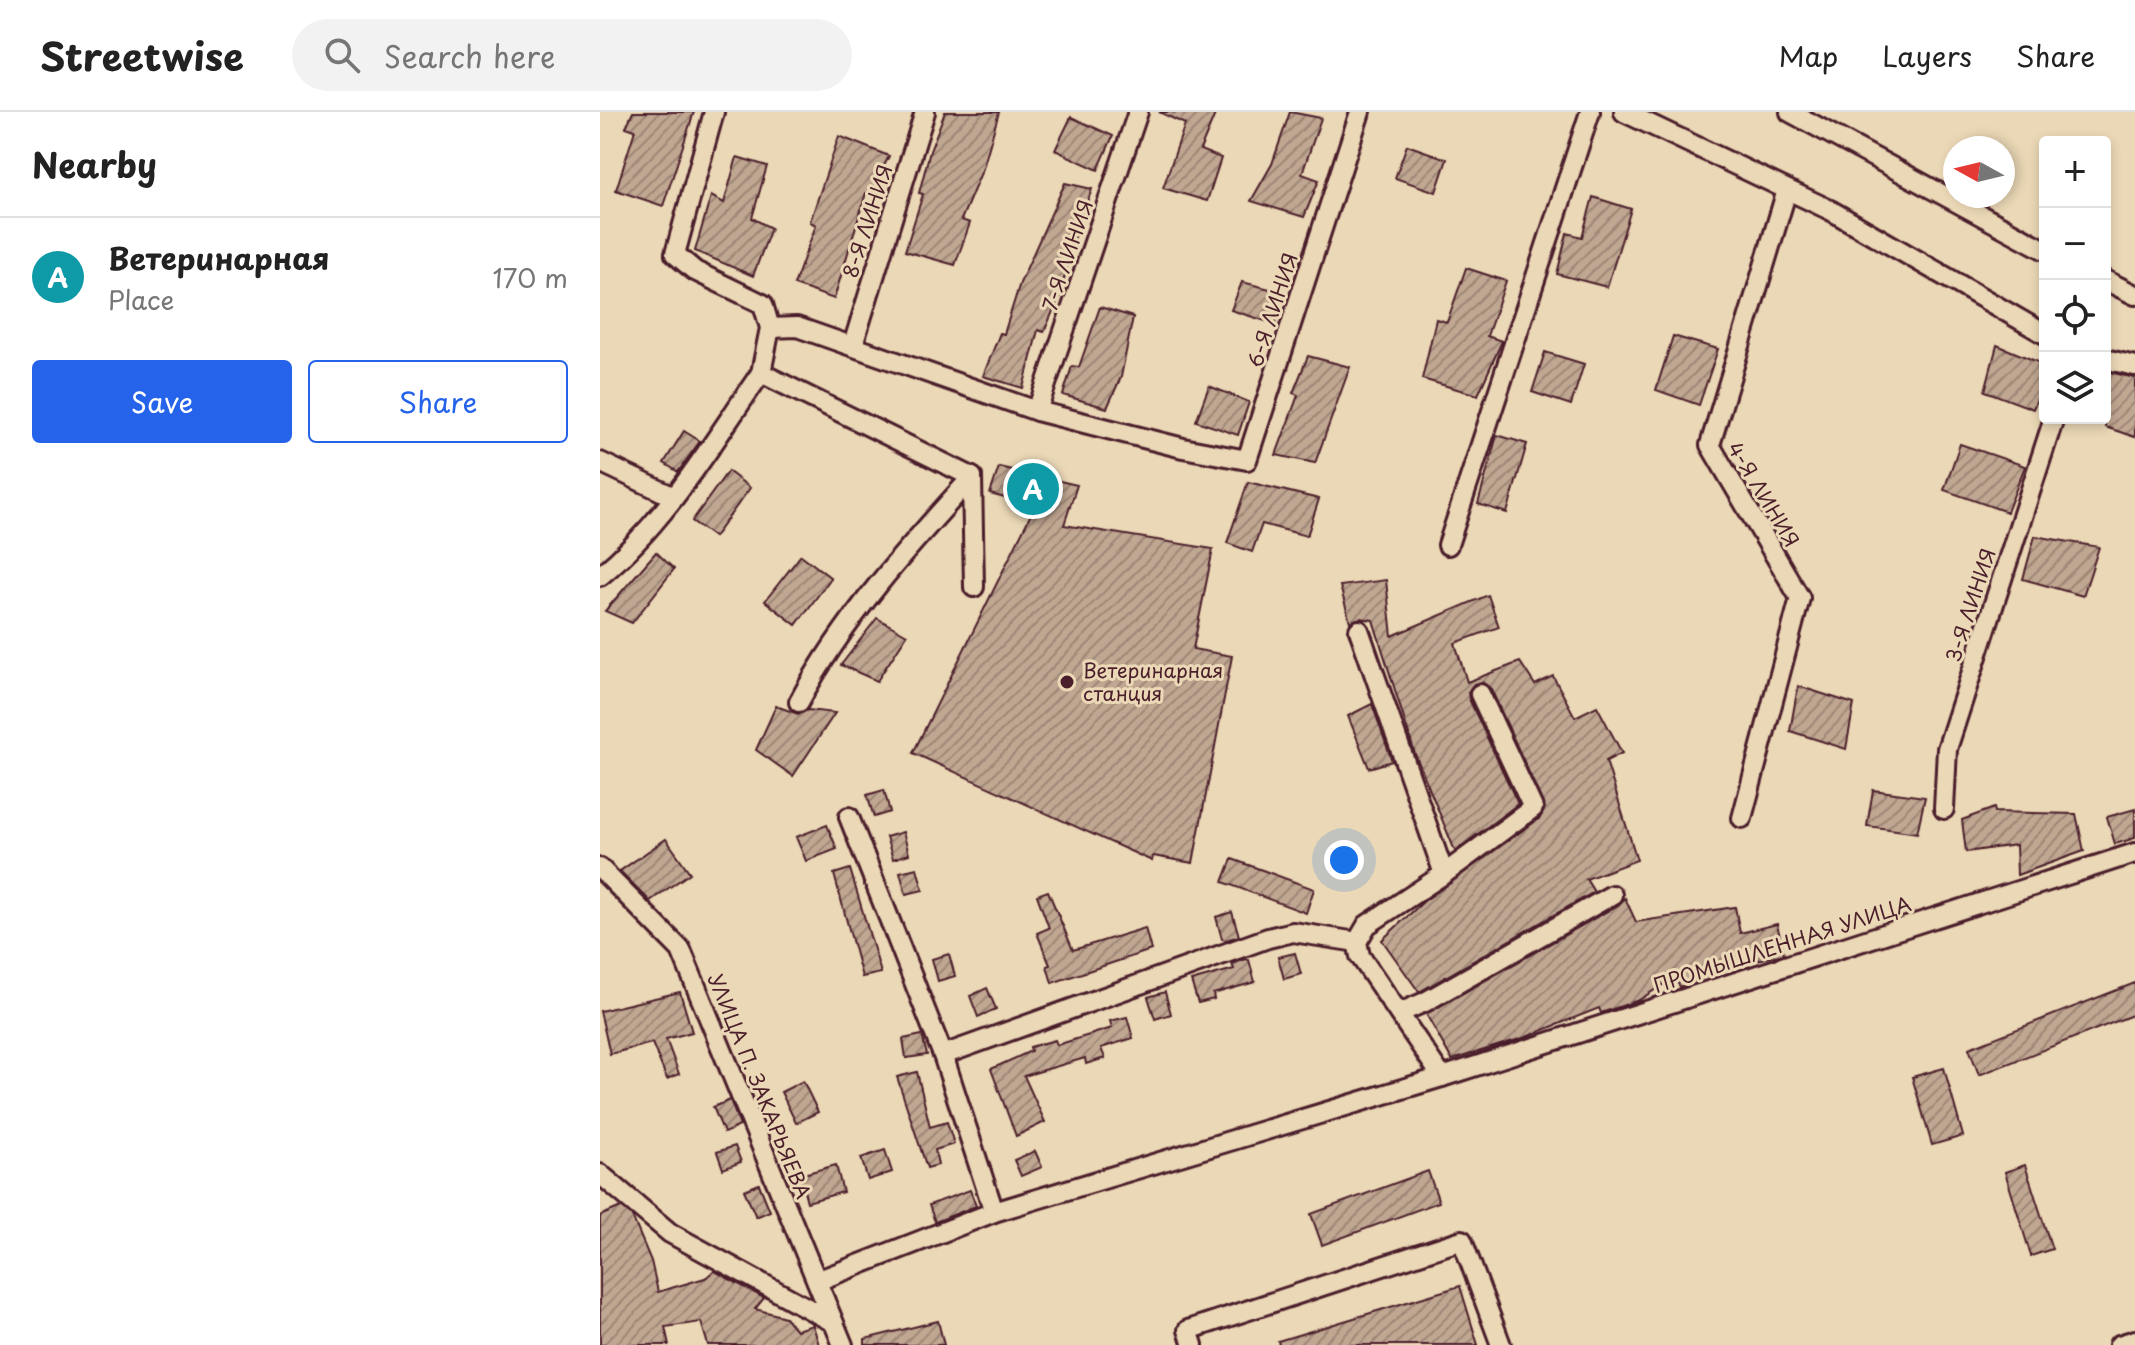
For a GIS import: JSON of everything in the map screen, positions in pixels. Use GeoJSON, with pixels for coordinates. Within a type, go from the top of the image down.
{"type":"FeatureCollection","features":[{"type":"Feature","properties":{"kind":"street"},"geometry":{"type":"LineString","coordinates":[[600,576],[629,551],[674,497],[761,373],[770,328],[763,304],[695,271],[675,254],[714,112]]}},
{"type":"Feature","properties":{"kind":"street","name":"8-Я ЛИНИЯ"},"geometry":{"type":"LineString","coordinates":[[853,345],[925,112]]}},
{"type":"Feature","properties":{"kind":"street","name":"7-Я ЛИНИЯ"},"geometry":{"type":"LineString","coordinates":[[1037,411],[1138,112]]}},
{"type":"Feature","properties":{"kind":"street","name":"6-Я ЛИНИЯ"},"geometry":{"type":"LineString","coordinates":[[1037,411],[1183,448],[1247,460],[1360,112]]}},
{"type":"Feature","properties":{"kind":"street"},"geometry":{"type":"LineString","coordinates":[[1448,545],[1590,112]]}},
{"type":"Feature","properties":{"kind":"street"},"geometry":{"type":"LineString","coordinates":[[1624,112],[1830,210],[2039,331]]}},
{"type":"Feature","properties":{"kind":"street"},"geometry":{"type":"LineString","coordinates":[[1790,112],[2039,247]]}},
{"type":"Feature","properties":{"kind":"street","name":"4-Я ЛИНИЯ"},"geometry":{"type":"LineString","coordinates":[[1742,818],[1800,598],[1710,445],[1787,190]]}},
{"type":"Feature","properties":{"kind":"street"},"geometry":{"type":"LineString","coordinates":[[2111,283],[2135,295]]}},
{"type":"Feature","properties":{"kind":"street"},"geometry":{"type":"LineString","coordinates":[[770,328],[797,327],[1037,411]]}},
{"type":"Feature","properties":{"kind":"street"},"geometry":{"type":"LineString","coordinates":[[2111,360],[2135,366]]}},
{"type":"Feature","properties":{"kind":"street"},"geometry":{"type":"LineString","coordinates":[[761,373],[972,477]]}},
{"type":"Feature","properties":{"kind":"street","name":"3-Я ЛИНИЯ"},"geometry":{"type":"LineString","coordinates":[[1944,809],[1947,749],[2052,424]]}},
{"type":"Feature","properties":{"kind":"street"},"geometry":{"type":"LineString","coordinates":[[600,462],[674,497]]}},
{"type":"Feature","properties":{"kind":"street"},"geometry":{"type":"LineString","coordinates":[[972,477],[974,587]]}},
{"type":"Feature","properties":{"kind":"street"},"geometry":{"type":"LineString","coordinates":[[799,702],[811,679],[877,589],[972,477]]}},
{"type":"Feature","properties":{"kind":"street"},"geometry":{"type":"LineString","coordinates":[[1359,630],[1444,874]]}},
{"type":"Feature","properties":{"kind":"street"},"geometry":{"type":"LineString","coordinates":[[1442,1077],[1360,956],[1357,942],[1367,925],[1444,874],[1533,808],[1480,694]]}},
{"type":"Feature","properties":{"kind":"street"},"geometry":{"type":"LineString","coordinates":[[849,817],[943,1055],[994,1212]]}},
{"type":"Feature","properties":{"kind":"street","name":"ПРОМЫШЛЕННАЯ УЛИЦА"},"geometry":{"type":"LineString","coordinates":[[817,1281],[994,1212],[1442,1077],[2135,853]]}},
{"type":"Feature","properties":{"kind":"street","name":"УЛИЦА П. ЗАКАРЬЯЕВА"},"geometry":{"type":"LineString","coordinates":[[600,868],[681,950],[843,1345]]}},
{"type":"Feature","properties":{"kind":"street"},"geometry":{"type":"LineString","coordinates":[[1399,1013],[1425,1002],[1612,895]]}},
{"type":"Feature","properties":{"kind":"street"},"geometry":{"type":"LineString","coordinates":[[943,1055],[1268,938],[1293,932],[1357,942]]}},
{"type":"Feature","properties":{"kind":"street"},"geometry":{"type":"LineString","coordinates":[[600,1174],[670,1233],[833,1322]]}},
{"type":"Feature","properties":{"kind":"street"},"geometry":{"type":"LineString","coordinates":[[1193,1345],[1188,1330],[1462,1240],[1501,1345]]}},
{"type":"Feature","properties":{"kind":"street"},"geometry":{"type":"LineString","coordinates":[[2119,1345],[2135,1340]]}},
{"type":"Feature","properties":{"kind":"building"},"geometry":{"type":"Polygon","coordinates":[[[633,112],[694,112],[663,206],[616,190],[635,130],[626,127],[633,112]]]}},
{"type":"Feature","properties":{"kind":"building"},"geometry":{"type":"Polygon","coordinates":[[[945,112],[999,112],[983,168],[961,220],[970,223],[955,265],[905,251],[923,194],[919,193],[930,151],[945,112]]]}},
{"type":"Feature","properties":{"kind":"building"},"geometry":{"type":"Polygon","coordinates":[[[1159,112],[1216,112],[1200,150],[1221,158],[1207,201],[1163,188],[1185,124],[1159,112]]]}},
{"type":"Feature","properties":{"kind":"building"},"geometry":{"type":"Polygon","coordinates":[[[1290,112],[1321,118],[1302,174],[1319,180],[1304,217],[1251,201],[1272,164],[1290,112]]]}},
{"type":"Feature","properties":{"kind":"building"},"geometry":{"type":"Polygon","coordinates":[[[1071,117],[1113,136],[1098,170],[1055,150],[1071,117]]]}},
{"type":"Feature","properties":{"kind":"building"},"geometry":{"type":"Polygon","coordinates":[[[839,136],[889,156],[870,194],[866,193],[834,299],[794,285],[816,225],[810,222],[839,136]]]}},
{"type":"Feature","properties":{"kind":"building"},"geometry":{"type":"Polygon","coordinates":[[[1407,145],[1447,159],[1436,192],[1395,178],[1407,145]]]}},
{"type":"Feature","properties":{"kind":"building"},"geometry":{"type":"Polygon","coordinates":[[[737,157],[767,166],[752,218],[771,228],[753,276],[695,251],[711,196],[724,203],[737,157]]]}},
{"type":"Feature","properties":{"kind":"building"},"geometry":{"type":"Polygon","coordinates":[[[1065,183],[1092,189],[1075,235],[1060,295],[1044,332],[1038,330],[1023,388],[983,376],[1000,333],[1004,334],[1020,283],[1065,183]]]}},
{"type":"Feature","properties":{"kind":"building"},"geometry":{"type":"Polygon","coordinates":[[[1593,197],[1631,209],[1607,287],[1557,274],[1567,233],[1582,237],[1593,197]]]}},
{"type":"Feature","properties":{"kind":"building"},"geometry":{"type":"Polygon","coordinates":[[[1466,268],[1506,281],[1487,336],[1502,341],[1478,395],[1422,379],[1436,319],[1447,322],[1466,268]]]}},
{"type":"Feature","properties":{"kind":"building"},"geometry":{"type":"Polygon","coordinates":[[[1242,282],[1282,292],[1275,324],[1231,310],[1242,282]]]}},
{"type":"Feature","properties":{"kind":"building"},"geometry":{"type":"Polygon","coordinates":[[[1100,307],[1133,317],[1121,377],[1107,408],[1063,395],[1072,366],[1079,367],[1100,307]]]}},
{"type":"Feature","properties":{"kind":"building"},"geometry":{"type":"Polygon","coordinates":[[[1673,336],[1718,349],[1699,405],[1656,390],[1673,336]]]}},
{"type":"Feature","properties":{"kind":"building"},"geometry":{"type":"Polygon","coordinates":[[[1997,345],[2039,362],[2039,394],[2033,409],[1985,391],[1997,345]]]}},
{"type":"Feature","properties":{"kind":"building"},"geometry":{"type":"Polygon","coordinates":[[[1545,352],[1584,364],[1571,405],[1532,392],[1545,352]]]}},
{"type":"Feature","properties":{"kind":"building"},"geometry":{"type":"Polygon","coordinates":[[[1308,356],[1350,367],[1315,463],[1276,455],[1298,395],[1293,393],[1308,356]]]}},
{"type":"Feature","properties":{"kind":"building"},"geometry":{"type":"Polygon","coordinates":[[[2111,372],[2135,378],[2135,437],[2105,427],[2105,424],[2111,424],[2111,372]]]}},
{"type":"Feature","properties":{"kind":"building"},"geometry":{"type":"Polygon","coordinates":[[[1209,386],[1249,402],[1238,435],[1196,421],[1209,386]]]}},
{"type":"Feature","properties":{"kind":"building"},"geometry":{"type":"Polygon","coordinates":[[[684,431],[700,441],[678,472],[664,463],[684,431]]]}},
{"type":"Feature","properties":{"kind":"building"},"geometry":{"type":"Polygon","coordinates":[[[1497,435],[1527,444],[1507,513],[1478,504],[1497,435]]]}},
{"type":"Feature","properties":{"kind":"building"},"geometry":{"type":"Polygon","coordinates":[[[1960,444],[2025,466],[2007,512],[1944,490],[1960,444]]]}},
{"type":"Feature","properties":{"kind":"building","name":"Ветеринарная станция"},"geometry":{"type":"Polygon","coordinates":[[[999,467],[1077,485],[1064,525],[1213,549],[1193,649],[1232,656],[1193,863],[1153,856],[1152,861],[913,753],[1035,506],[990,494],[999,467]]]}},
{"type":"Feature","properties":{"kind":"building"},"geometry":{"type":"Polygon","coordinates":[[[728,471],[750,488],[714,537],[692,521],[728,471]]]}},
{"type":"Feature","properties":{"kind":"building"},"geometry":{"type":"Polygon","coordinates":[[[1248,482],[1319,499],[1307,536],[1262,524],[1252,552],[1227,543],[1248,482]]]}},
{"type":"Feature","properties":{"kind":"building"},"geometry":{"type":"Polygon","coordinates":[[[2035,536],[2099,547],[2083,596],[2023,579],[2035,536]]]}},
{"type":"Feature","properties":{"kind":"building"},"geometry":{"type":"Polygon","coordinates":[[[656,552],[674,569],[632,623],[605,611],[656,552]]]}},
{"type":"Feature","properties":{"kind":"building"},"geometry":{"type":"Polygon","coordinates":[[[801,555],[831,578],[796,625],[765,601],[801,555]]]}},
{"type":"Feature","properties":{"kind":"building"},"geometry":{"type":"Polygon","coordinates":[[[1386,580],[1392,636],[1488,595],[1499,627],[1455,643],[1467,682],[1520,662],[1535,685],[1553,676],[1575,717],[1597,706],[1622,753],[1606,761],[1637,860],[1586,879],[1594,892],[1419,992],[1382,940],[1424,901],[1540,818],[1545,808],[1491,689],[1482,682],[1474,684],[1468,692],[1469,699],[1518,804],[1455,851],[1415,754],[1373,620],[1360,618],[1350,622],[1340,586],[1386,580]]]}},
{"type":"Feature","properties":{"kind":"building"},"geometry":{"type":"Polygon","coordinates":[[[877,618],[907,635],[877,681],[841,665],[877,618]]]}},
{"type":"Feature","properties":{"kind":"building"},"geometry":{"type":"Polygon","coordinates":[[[1798,686],[1854,704],[1846,749],[1790,731],[1798,686]]]}},
{"type":"Feature","properties":{"kind":"building"},"geometry":{"type":"Polygon","coordinates":[[[1372,704],[1392,761],[1369,768],[1348,716],[1372,704]]]}},
{"type":"Feature","properties":{"kind":"building"},"geometry":{"type":"Polygon","coordinates":[[[776,706],[798,714],[808,710],[835,713],[793,776],[756,750],[776,706]]]}},
{"type":"Feature","properties":{"kind":"building"},"geometry":{"type":"Polygon","coordinates":[[[884,790],[890,812],[874,817],[867,795],[884,790]]]}},
{"type":"Feature","properties":{"kind":"building"},"geometry":{"type":"Polygon","coordinates":[[[1873,790],[1925,797],[1917,833],[1867,826],[1873,790]]]}},
{"type":"Feature","properties":{"kind":"building"},"geometry":{"type":"Polygon","coordinates":[[[1994,808],[1995,812],[2076,814],[2084,851],[2017,875],[2016,845],[1966,852],[1962,820],[1994,808]]]}},
{"type":"Feature","properties":{"kind":"building"},"geometry":{"type":"Polygon","coordinates":[[[2135,809],[2135,838],[2115,844],[2107,817],[2135,809]]]}},
{"type":"Feature","properties":{"kind":"building"},"geometry":{"type":"Polygon","coordinates":[[[827,825],[837,849],[806,861],[796,837],[827,825]]]}},
{"type":"Feature","properties":{"kind":"building"},"geometry":{"type":"Polygon","coordinates":[[[903,832],[909,854],[893,859],[886,837],[903,832]]]}},
{"type":"Feature","properties":{"kind":"building"},"geometry":{"type":"Polygon","coordinates":[[[666,839],[690,873],[650,901],[620,871],[666,839]]]}},
{"type":"Feature","properties":{"kind":"building"},"geometry":{"type":"Polygon","coordinates":[[[1232,859],[1314,889],[1306,913],[1223,882],[1232,859]]]}},
{"type":"Feature","properties":{"kind":"building"},"geometry":{"type":"Polygon","coordinates":[[[917,868],[923,890],[906,894],[900,872],[917,868]]]}},
{"type":"Feature","properties":{"kind":"building"},"geometry":{"type":"Polygon","coordinates":[[[850,869],[881,973],[862,977],[834,874],[850,869]]]}},
{"type":"Feature","properties":{"kind":"building"},"geometry":{"type":"Polygon","coordinates":[[[1048,891],[1073,950],[1145,928],[1151,950],[1052,983],[1047,966],[1050,965],[1037,933],[1049,928],[1037,895],[1048,891]]]}},
{"type":"Feature","properties":{"kind":"building"},"geometry":{"type":"Polygon","coordinates":[[[1625,898],[1636,922],[1735,907],[1740,933],[1777,924],[1784,954],[1757,960],[1756,956],[1680,987],[1675,977],[1639,1000],[1601,1013],[1599,1008],[1526,1037],[1452,1060],[1426,1014],[1618,905],[1625,898]]]}},
{"type":"Feature","properties":{"kind":"building"},"geometry":{"type":"Polygon","coordinates":[[[1232,912],[1239,936],[1222,939],[1216,917],[1232,912]]]}},
{"type":"Feature","properties":{"kind":"building"},"geometry":{"type":"Polygon","coordinates":[[[1295,953],[1301,974],[1284,979],[1278,957],[1295,953]]]}},
{"type":"Feature","properties":{"kind":"building"},"geometry":{"type":"Polygon","coordinates":[[[949,954],[955,976],[938,981],[932,959],[949,954]]]}},
{"type":"Feature","properties":{"kind":"building"},"geometry":{"type":"Polygon","coordinates":[[[1249,960],[1255,982],[1213,994],[1214,999],[1198,1003],[1191,981],[1234,969],[1232,964],[1249,960]]]}},
{"type":"Feature","properties":{"kind":"building"},"geometry":{"type":"Polygon","coordinates":[[[2135,983],[2135,1014],[1979,1075],[1969,1048],[2135,983]]]}},
{"type":"Feature","properties":{"kind":"building"},"geometry":{"type":"Polygon","coordinates":[[[987,988],[996,1009],[978,1017],[970,996],[987,988]]]}},
{"type":"Feature","properties":{"kind":"building"},"geometry":{"type":"Polygon","coordinates":[[[680,992],[692,1032],[666,1039],[679,1074],[667,1079],[652,1043],[610,1054],[600,1011],[680,992]]]}},
{"type":"Feature","properties":{"kind":"building"},"geometry":{"type":"Polygon","coordinates":[[[1165,992],[1171,1014],[1155,1019],[1148,997],[1165,992]]]}},
{"type":"Feature","properties":{"kind":"building"},"geometry":{"type":"Polygon","coordinates":[[[1127,1017],[1133,1038],[1101,1048],[1105,1058],[1086,1064],[1085,1058],[1024,1076],[1045,1122],[1016,1136],[991,1069],[1031,1051],[1030,1047],[1055,1040],[1057,1045],[1112,1028],[1110,1021],[1127,1017]]]}},
{"type":"Feature","properties":{"kind":"building"},"geometry":{"type":"Polygon","coordinates":[[[922,1035],[927,1055],[906,1058],[903,1039],[922,1035]]]}},
{"type":"Feature","properties":{"kind":"building"},"geometry":{"type":"Polygon","coordinates":[[[1944,1068],[1963,1136],[1932,1145],[1912,1077],[1944,1068]]]}},
{"type":"Feature","properties":{"kind":"building"},"geometry":{"type":"Polygon","coordinates":[[[917,1072],[930,1127],[947,1122],[954,1144],[935,1150],[938,1165],[927,1168],[897,1077],[917,1072]]]}},
{"type":"Feature","properties":{"kind":"building"},"geometry":{"type":"Polygon","coordinates":[[[803,1081],[818,1112],[796,1123],[781,1092],[803,1081]]]}},
{"type":"Feature","properties":{"kind":"building"},"geometry":{"type":"Polygon","coordinates":[[[730,1100],[740,1126],[724,1133],[713,1107],[730,1100]]]}},
{"type":"Feature","properties":{"kind":"building"},"geometry":{"type":"Polygon","coordinates":[[[735,1146],[741,1162],[723,1169],[717,1152],[735,1146]]]}},
{"type":"Feature","properties":{"kind":"building"},"geometry":{"type":"Polygon","coordinates":[[[885,1150],[892,1172],[868,1180],[861,1158],[885,1150]]]}},
{"type":"Feature","properties":{"kind":"building"},"geometry":{"type":"Polygon","coordinates":[[[1035,1151],[1042,1167],[1021,1176],[1014,1160],[1035,1151]]]}},
{"type":"Feature","properties":{"kind":"building"},"geometry":{"type":"Polygon","coordinates":[[[836,1165],[843,1192],[807,1202],[800,1175],[836,1165]]]}},
{"type":"Feature","properties":{"kind":"building"},"geometry":{"type":"Polygon","coordinates":[[[2025,1165],[2052,1249],[2031,1256],[2005,1172],[2025,1165]]]}},
{"type":"Feature","properties":{"kind":"building"},"geometry":{"type":"Polygon","coordinates":[[[1428,1171],[1439,1202],[1322,1245],[1311,1214],[1428,1171]]]}},
{"type":"Feature","properties":{"kind":"building"},"geometry":{"type":"Polygon","coordinates":[[[759,1184],[770,1211],[756,1217],[744,1190],[759,1184]]]}},
{"type":"Feature","properties":{"kind":"building"},"geometry":{"type":"Polygon","coordinates":[[[970,1190],[976,1206],[935,1222],[929,1205],[970,1190]]]}},
{"type":"Feature","properties":{"kind":"building"},"geometry":{"type":"Polygon","coordinates":[[[621,1207],[632,1216],[651,1261],[658,1292],[705,1278],[715,1271],[764,1298],[755,1309],[785,1317],[796,1330],[813,1325],[819,1345],[708,1345],[701,1322],[665,1327],[669,1345],[600,1345],[600,1216],[621,1207]]]}},
{"type":"Feature","properties":{"kind":"building"},"geometry":{"type":"Polygon","coordinates":[[[1460,1286],[1478,1345],[1279,1345],[1278,1341],[1460,1286]]]}},
{"type":"Feature","properties":{"kind":"building"},"geometry":{"type":"Polygon","coordinates":[[[938,1321],[944,1345],[865,1345],[865,1339],[938,1321]]]}},
{"type":"Feature","properties":{"kind":"place","name":"Ветеринарная"},"geometry":{"type":"Point","coordinates":[1033,489]}},
{"type":"Feature","properties":{"kind":"place","name":"Ветеринарная станция"},"geometry":{"type":"Point","coordinates":[1067,682]}}]}
